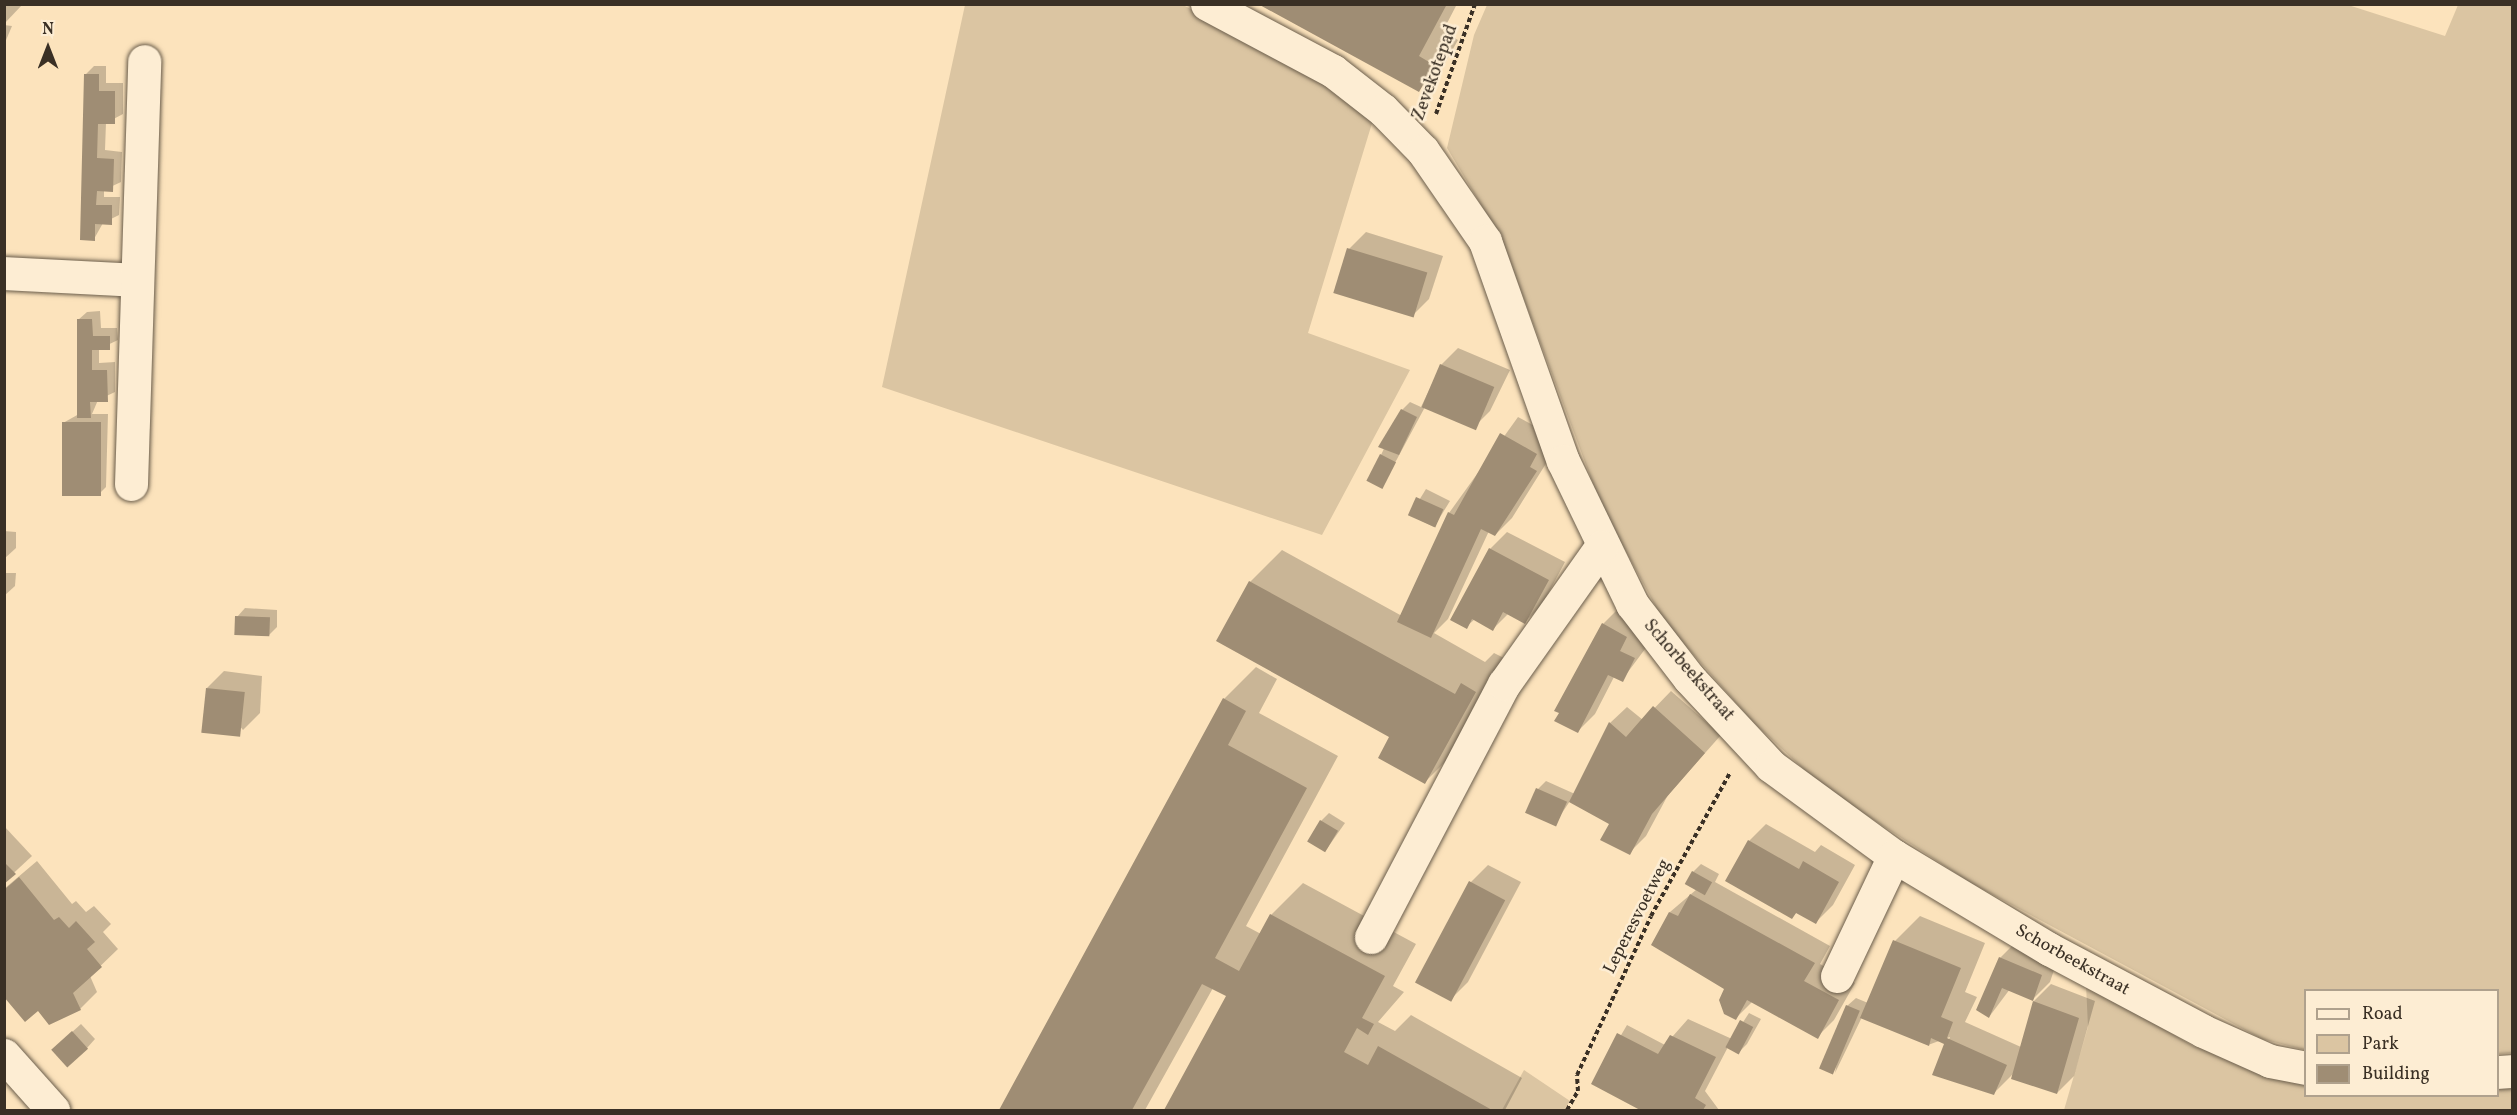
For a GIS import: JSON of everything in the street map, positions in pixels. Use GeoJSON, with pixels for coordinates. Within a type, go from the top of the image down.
{"type":"FeatureCollection","features":[{"type":"Feature","properties":{"kind":"street","name":"Schorbeekstraat"},"geometry":{"type":"LineString","coordinates":[[1207,4],[1333,71],[1383,110],[1423,151],[1485,241],[1563,461],[1601,547],[1658,641],[1771,766],[1894,856],[2049,949],[2203,1031],[2270,1061],[2304,1068]]}},
{"type":"Feature","properties":{"kind":"street"},"geometry":{"type":"LineString","coordinates":[[131,484],[144,61]]}},
{"type":"Feature","properties":{"kind":"street"},"geometry":{"type":"LineString","coordinates":[[4,273],[137,280]]}},
{"type":"Feature","properties":{"kind":"street"},"geometry":{"type":"LineString","coordinates":[[1371,937],[1504,684],[1601,547]]}},
{"type":"Feature","properties":{"kind":"street"},"geometry":{"type":"LineString","coordinates":[[1837,976],[1894,856]]}},
{"type":"Feature","properties":{"kind":"street"},"geometry":{"type":"LineString","coordinates":[[4,1055],[53,1110]]}},
{"type":"Feature","properties":{"kind":"path","name":"Zevekotepad"},"geometry":{"type":"LineString","coordinates":[[1423,151],[1475,4]]}},
{"type":"Feature","properties":{"kind":"path","name":"Leperesvoetweg"},"geometry":{"type":"LineString","coordinates":[[1566,1110],[1578,1091],[1577,1075],[1651,916],[1736,763],[1753,744]]}},
{"type":"Feature","properties":{"kind":"green space"},"geometry":{"type":"Polygon","coordinates":[[[2345,4],[2445,36],[2458,5],[2512,5],[2512,1053],[2499,1054],[2499,989],[2304,989],[2304,1050],[2262,1039],[1971,883],[1823,787],[1752,721],[1663,620],[1601,505],[1502,240],[1447,148],[1474,35],[1487,5],[2345,4]]]}},
{"type":"Feature","properties":{"kind":"green space"},"geometry":{"type":"Polygon","coordinates":[[[965,5],[1183,5],[1318,75],[1373,120],[1308,333],[1410,370],[1322,535],[882,387],[965,5]]]}},
{"type":"Feature","properties":{"kind":"green space"},"geometry":{"type":"Polygon","coordinates":[[[2086,984],[2193,1046],[2304,1082],[2304,1097],[2499,1097],[2499,1084],[2512,1081],[2512,1110],[2064,1110],[2088,1027],[2086,984]]]}},
{"type":"Feature","properties":{"kind":"green space"},"geometry":{"type":"Polygon","coordinates":[[[1524,1070],[1570,1101],[1564,1110],[1502,1110],[1524,1070]]]}},
{"type":"Feature","properties":{"kind":"building"},"geometry":{"type":"Polygon","coordinates":[[[1258,4],[1447,4],[1419,56],[1434,65],[1419,92],[1258,4]]]}},
{"type":"Feature","properties":{"kind":"building"},"geometry":{"type":"Polygon","coordinates":[[[84,74],[99,74],[99,91],[115,91],[115,124],[98,124],[97,158],[114,159],[113,192],[97,191],[96,205],[112,205],[112,225],[95,224],[95,241],[80,240],[84,74]]]}},
{"type":"Feature","properties":{"kind":"building"},"geometry":{"type":"Polygon","coordinates":[[[1347,248],[1427,273],[1414,318],[1333,293],[1347,248]]]}},
{"type":"Feature","properties":{"kind":"building"},"geometry":{"type":"Polygon","coordinates":[[[77,319],[92,319],[93,336],[110,336],[110,350],[92,350],[92,370],[107,370],[108,402],[90,402],[91,418],[77,418],[77,319]]]}},
{"type":"Feature","properties":{"kind":"building"},"geometry":{"type":"Polygon","coordinates":[[[1440,364],[1494,387],[1476,430],[1422,407],[1440,364]]]}},
{"type":"Feature","properties":{"kind":"building"},"geometry":{"type":"Polygon","coordinates":[[[1401,409],[1417,417],[1399,455],[1378,447],[1401,409]]]}},
{"type":"Feature","properties":{"kind":"building"},"geometry":{"type":"Polygon","coordinates":[[[62,422],[101,422],[101,496],[62,496],[62,422]]]}},
{"type":"Feature","properties":{"kind":"building"},"geometry":{"type":"Polygon","coordinates":[[[1500,433],[1537,454],[1530,467],[1537,471],[1495,536],[1481,529],[1431,638],[1397,622],[1448,512],[1454,515],[1500,433]]]}},
{"type":"Feature","properties":{"kind":"building"},"geometry":{"type":"Polygon","coordinates":[[[1380,454],[1396,462],[1382,489],[1366,481],[1380,454]]]}},
{"type":"Feature","properties":{"kind":"building"},"geometry":{"type":"Polygon","coordinates":[[[1416,497],[1443,509],[1435,527],[1408,515],[1416,497]]]}},
{"type":"Feature","properties":{"kind":"building"},"geometry":{"type":"Polygon","coordinates":[[[1489,548],[1549,580],[1525,624],[1503,612],[1493,631],[1472,619],[1467,629],[1450,620],[1489,548]]]}},
{"type":"Feature","properties":{"kind":"building"},"geometry":{"type":"Polygon","coordinates":[[[1249,581],[1455,694],[1461,683],[1476,692],[1425,784],[1378,758],[1389,737],[1216,641],[1249,581]]]}},
{"type":"Feature","properties":{"kind":"building"},"geometry":{"type":"Polygon","coordinates":[[[235,616],[270,617],[269,636],[234,635],[235,616]]]}},
{"type":"Feature","properties":{"kind":"building"},"geometry":{"type":"Polygon","coordinates":[[[1602,623],[1627,637],[1620,651],[1635,658],[1623,682],[1608,675],[1578,733],[1554,721],[1559,713],[1554,711],[1602,623]]]}},
{"type":"Feature","properties":{"kind":"building"},"geometry":{"type":"Polygon","coordinates":[[[206,688],[245,692],[240,737],[201,733],[206,688]]]}},
{"type":"Feature","properties":{"kind":"building"},"geometry":{"type":"Polygon","coordinates":[[[1223,698],[1246,711],[1228,745],[1307,788],[1215,958],[1239,971],[1270,914],[1385,976],[1362,1018],[1374,1024],[1368,1035],[1357,1028],[1344,1052],[1368,1065],[1378,1046],[1492,1110],[1164,1110],[1226,996],[1202,984],[1132,1110],[999,1110],[1223,698]]]}},
{"type":"Feature","properties":{"kind":"building"},"geometry":{"type":"Polygon","coordinates":[[[1653,706],[1705,753],[1652,814],[1630,855],[1600,840],[1609,824],[1569,802],[1609,722],[1626,737],[1653,706]]]}},
{"type":"Feature","properties":{"kind":"building"},"geometry":{"type":"Polygon","coordinates":[[[1536,788],[1567,802],[1556,826],[1525,813],[1536,788]]]}},
{"type":"Feature","properties":{"kind":"building"},"geometry":{"type":"Polygon","coordinates":[[[1320,820],[1338,831],[1325,852],[1307,841],[1320,820]]]}},
{"type":"Feature","properties":{"kind":"building"},"geometry":{"type":"Polygon","coordinates":[[[1748,840],[1799,869],[1803,861],[1839,882],[1816,924],[1796,913],[1792,919],[1725,881],[1748,840]]]}},
{"type":"Feature","properties":{"kind":"building"},"geometry":{"type":"Polygon","coordinates":[[[4,862],[16,874],[4,884],[4,862]]]}},
{"type":"Feature","properties":{"kind":"building"},"geometry":{"type":"Polygon","coordinates":[[[1692,871],[1712,882],[1705,895],[1685,884],[1692,871]]]}},
{"type":"Feature","properties":{"kind":"building"},"geometry":{"type":"Polygon","coordinates":[[[19,877],[54,920],[59,917],[69,928],[76,921],[95,942],[87,949],[102,967],[73,993],[81,1010],[49,1025],[38,1011],[25,1022],[4,997],[4,890],[19,877]]]}},
{"type":"Feature","properties":{"kind":"building"},"geometry":{"type":"Polygon","coordinates":[[[1469,881],[1505,900],[1451,1002],[1415,983],[1469,881]]]}},
{"type":"Feature","properties":{"kind":"building"},"geometry":{"type":"Polygon","coordinates":[[[1690,894],[1815,963],[1804,981],[1839,1000],[1818,1039],[1747,1000],[1736,1020],[1724,1014],[1719,1000],[1724,989],[1651,945],[1669,912],[1678,916],[1690,894]]]}},
{"type":"Feature","properties":{"kind":"building"},"geometry":{"type":"Polygon","coordinates":[[[1893,940],[1961,968],[1941,1017],[1953,1022],[1947,1038],[2007,1065],[1994,1095],[1932,1075],[1944,1044],[1931,1038],[1929,1046],[1860,1018],[1893,940]]]}},
{"type":"Feature","properties":{"kind":"building"},"geometry":{"type":"Polygon","coordinates":[[[1999,957],[2042,975],[2033,1001],[2002,988],[1989,1018],[1976,1010],[1999,957]]]}},
{"type":"Feature","properties":{"kind":"building"},"geometry":{"type":"Polygon","coordinates":[[[2033,1001],[2079,1018],[2057,1094],[2011,1079],[2033,1001]]]}},
{"type":"Feature","properties":{"kind":"building"},"geometry":{"type":"Polygon","coordinates":[[[1846,1005],[1860,1011],[1833,1074],[1819,1069],[1846,1005]]]}},
{"type":"Feature","properties":{"kind":"building"},"geometry":{"type":"Polygon","coordinates":[[[1740,1020],[1753,1027],[1739,1054],[1725,1047],[1740,1020]]]}},
{"type":"Feature","properties":{"kind":"building"},"geometry":{"type":"Polygon","coordinates":[[[72,1031],[88,1049],[67,1068],[51,1050],[72,1031]]]}},
{"type":"Feature","properties":{"kind":"building"},"geometry":{"type":"Polygon","coordinates":[[[1617,1033],[1658,1054],[1670,1035],[1716,1057],[1695,1098],[1706,1105],[1703,1110],[1640,1110],[1591,1084],[1617,1033]]]}}]}
